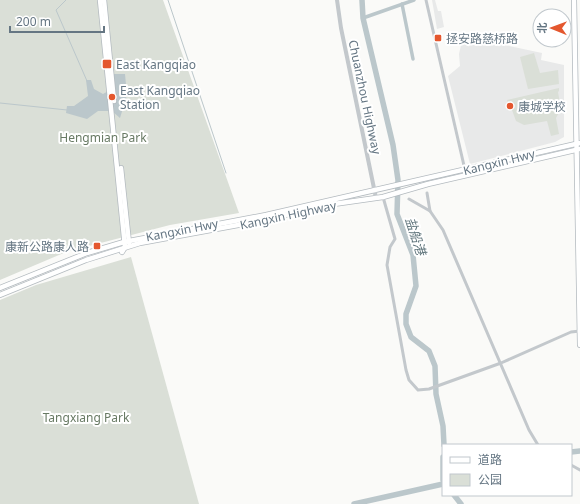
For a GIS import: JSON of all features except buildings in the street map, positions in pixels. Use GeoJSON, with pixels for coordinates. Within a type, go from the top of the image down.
{"type":"FeatureCollection","features":[{"type":"Feature","properties":{"kind":"main road"},"geometry":{"type":"LineString","coordinates":[[100,0],[127,244]]}},
{"type":"Feature","properties":{"kind":"main road"},"geometry":{"type":"LineString","coordinates":[[104,0],[127,244],[122,252]]}},
{"type":"Feature","properties":{"kind":"main road"},"geometry":{"type":"LineString","coordinates":[[574,0],[578,143],[580,345]]}},
{"type":"Feature","properties":{"kind":"main road","name":"Kangxin Hwy"},"geometry":{"type":"LineString","coordinates":[[0,288],[87,253],[375,191],[578,143]]}},
{"type":"Feature","properties":{"kind":"main road","name":"Kangxin Highway"},"geometry":{"type":"LineString","coordinates":[[0,295],[127,244],[334,204],[376,198],[578,150]]}},
{"type":"Feature","properties":{"kind":"street","name":"Chuanzhou Highway"},"geometry":{"type":"LineString","coordinates":[[337,0],[341,28],[376,198]]}},
{"type":"Feature","properties":{"kind":"street"},"geometry":{"type":"LineString","coordinates":[[426,0],[465,170]]}},
{"type":"Feature","properties":{"kind":"street"},"geometry":{"type":"LineString","coordinates":[[427,194],[430,211],[443,230],[529,430],[537,444]]}},
{"type":"Feature","properties":{"kind":"street"},"geometry":{"type":"LineString","coordinates":[[385,196],[395,239],[390,247],[387,265],[402,352],[409,380],[418,390],[429,389],[501,363],[571,332],[580,331]]}},
{"type":"Feature","properties":{"kind":"street"},"geometry":{"type":"LineString","coordinates":[[409,200],[430,211]]}},
{"type":"Feature","properties":{"kind":"shaded area"},"geometry":{"type":"Polygon","coordinates":[[[432,0],[435,0],[438,11],[441,11],[444,27],[437,29],[432,0]]]}},
{"type":"Feature","properties":{"kind":"shaded area","name":"康城学校"},"geometry":{"type":"Polygon","coordinates":[[[463,36],[542,53],[541,60],[564,65],[564,137],[555,142],[470,164],[448,76],[460,66],[459,54],[463,36]]]}},
{"type":"Feature","properties":{"kind":"shaded area"},"geometry":{"type":"Polygon","coordinates":[[[106,74],[125,74],[127,95],[120,118],[112,111],[98,111],[87,119],[66,113],[67,106],[74,106],[88,96],[86,80],[91,80],[94,89],[103,94],[110,90],[106,74]]]}},
{"type":"Feature","properties":{"kind":"green space","name":"Hengmian Park"},"geometry":{"type":"Polygon","coordinates":[[[0,0],[163,0],[239,213],[170,225],[66,252],[0,280],[0,0]]]}},
{"type":"Feature","properties":{"kind":"green space"},"geometry":{"type":"Polygon","coordinates":[[[534,53],[540,73],[558,70],[559,84],[528,89],[520,57],[534,53]]]}},
{"type":"Feature","properties":{"kind":"green space"},"geometry":{"type":"Polygon","coordinates":[[[559,88],[558,92],[561,109],[556,118],[559,134],[551,136],[547,121],[524,125],[516,121],[512,110],[513,102],[508,103],[507,100],[559,88]]]}},
{"type":"Feature","properties":{"kind":"green space","name":"Tangxiang Park"},"geometry":{"type":"Polygon","coordinates":[[[131,257],[199,504],[0,504],[0,300],[36,285],[131,257]]]}},
{"type":"Feature","properties":{"kind":"waterway"},"geometry":{"type":"LineString","coordinates":[[66,0],[56,10],[87,81]]}},
{"type":"Feature","properties":{"kind":"waterway"},"geometry":{"type":"LineString","coordinates":[[168,0],[226,173]]}},
{"type":"Feature","properties":{"kind":"waterway","name":"盐船港"},"geometry":{"type":"LineString","coordinates":[[362,0],[363,18],[393,145],[398,180],[397,214],[413,255],[416,286],[406,314],[406,324],[411,337],[429,351],[435,366],[436,394],[443,426],[444,444]]}},
{"type":"Feature","properties":{"kind":"waterway"},"geometry":{"type":"LineString","coordinates":[[363,18],[414,0]]}},
{"type":"Feature","properties":{"kind":"waterway"},"geometry":{"type":"LineString","coordinates":[[402,4],[413,59]]}},
{"type":"Feature","properties":{"kind":"waterway"},"geometry":{"type":"LineString","coordinates":[[0,103],[67,110]]}},
{"type":"Feature","properties":{"kind":"waterway"},"geometry":{"type":"LineString","coordinates":[[572,452],[580,451]]}},
{"type":"Feature","properties":{"kind":"waterway"},"geometry":{"type":"LineString","coordinates":[[354,504],[442,484]]}},
{"type":"Feature","properties":{"kind":"waterway","name":"盐船港"},"geometry":{"type":"LineString","coordinates":[[455,496],[461,504]]}},
{"type":"Feature","properties":{"kind":"place","name":"拯安路慈桥路"},"geometry":{"type":"Point","coordinates":[438,38]}},
{"type":"Feature","properties":{"kind":"place","name":"East Kangqiao"},"geometry":{"type":"Point","coordinates":[107,64]}},
{"type":"Feature","properties":{"kind":"place","name":"East Kangqiao Station"},"geometry":{"type":"Point","coordinates":[112,97]}},
{"type":"Feature","properties":{"kind":"place","name":"康城学校"},"geometry":{"type":"Point","coordinates":[510,106]}},
{"type":"Feature","properties":{"kind":"place","name":"康新公路康人路"},"geometry":{"type":"Point","coordinates":[97,246]}}]}
